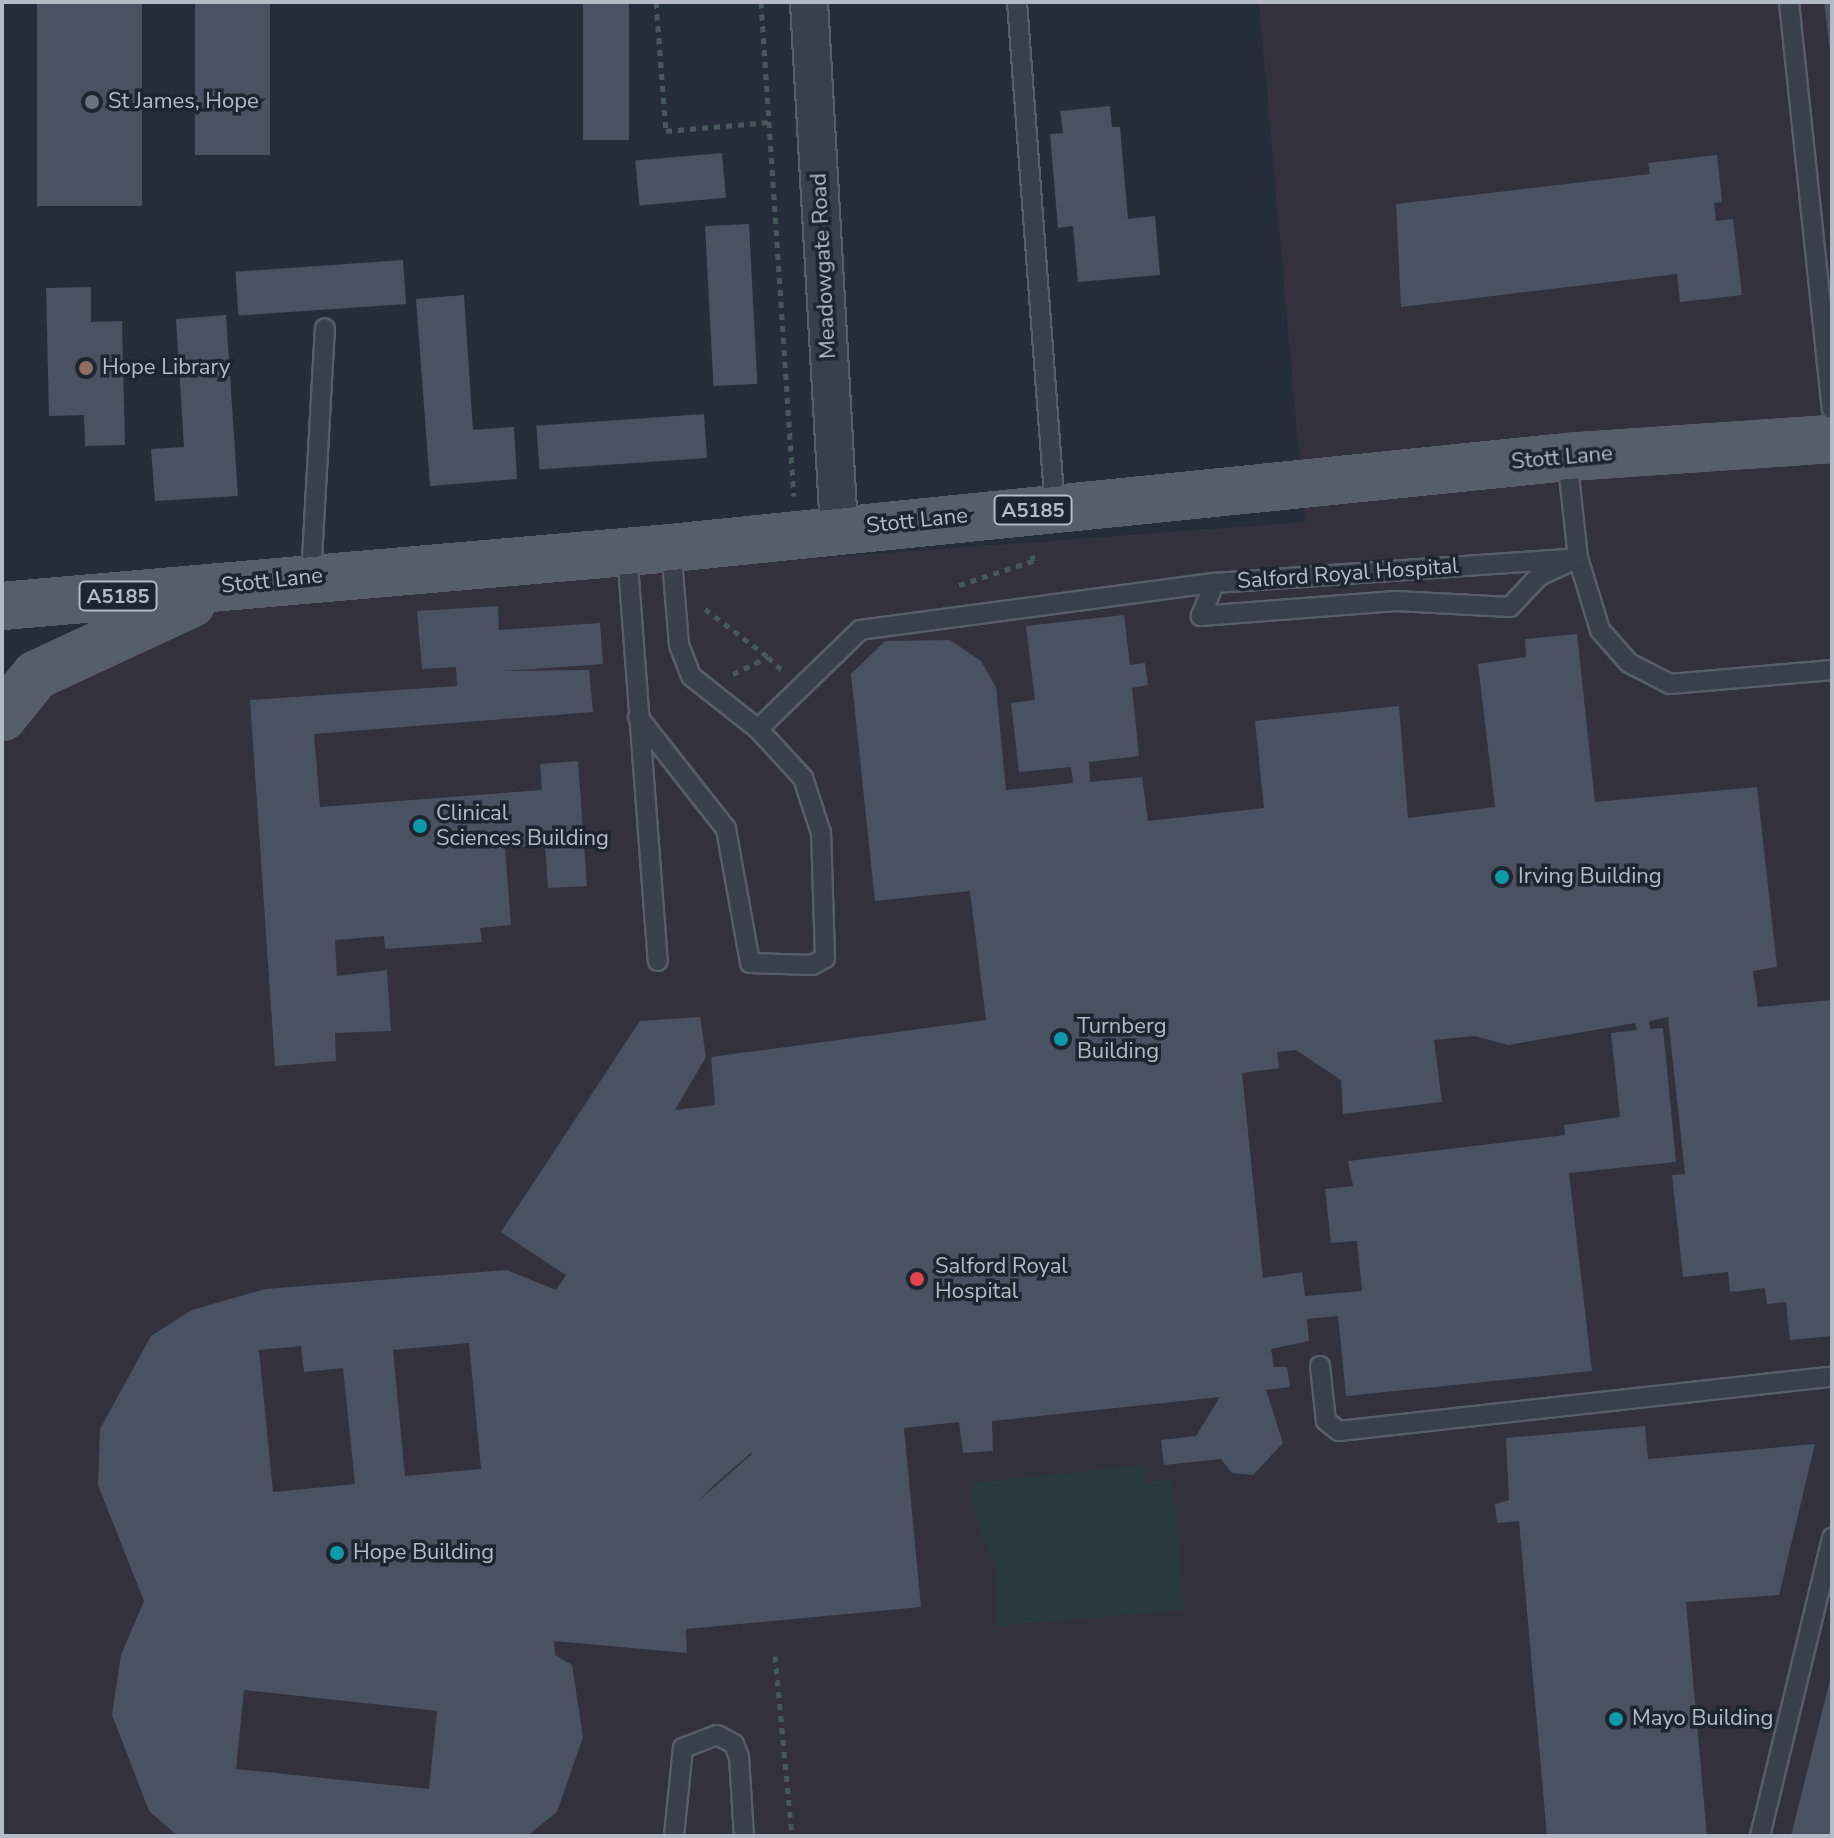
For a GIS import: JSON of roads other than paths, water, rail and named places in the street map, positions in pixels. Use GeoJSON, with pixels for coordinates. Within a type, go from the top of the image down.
{"type":"FeatureCollection","features":[{"type":"Feature","properties":{"kind":"main road","name":"Stott Lane"},"geometry":{"type":"LineString","coordinates":[[2,606],[671,548],[1567,457],[1832,439]]}},
{"type":"Feature","properties":{"kind":"main road"},"geometry":{"type":"LineString","coordinates":[[2,717],[36,675],[73,653],[234,585]]}},
{"type":"Feature","properties":{"kind":"street","name":"Meadowgate Road"},"geometry":{"type":"LineString","coordinates":[[809,2],[839,529]]}},
{"type":"Feature","properties":{"kind":"lane"},"geometry":{"type":"LineString","coordinates":[[1017,2],[1042,509]]}},
{"type":"Feature","properties":{"kind":"lane"},"geometry":{"type":"LineString","coordinates":[[1789,2],[1832,410]]}},
{"type":"Feature","properties":{"kind":"lane"},"geometry":{"type":"LineString","coordinates":[[311,577],[325,328]]}},
{"type":"Feature","properties":{"kind":"lane"},"geometry":{"type":"LineString","coordinates":[[1567,457],[1578,558],[1600,630],[1652,680],[1699,683],[1832,670]]}},
{"type":"Feature","properties":{"kind":"lane"},"geometry":{"type":"LineString","coordinates":[[638,717],[726,829],[750,963],[812,965],[829,948],[821,833],[803,778],[758,729],[707,692],[679,645],[671,548]]}},
{"type":"Feature","properties":{"kind":"lane"},"geometry":{"type":"LineString","coordinates":[[627,552],[658,961]]}},
{"type":"Feature","properties":{"kind":"lane","name":"Salford Royal Hospital"},"geometry":{"type":"LineString","coordinates":[[1578,558],[1539,576],[1522,601],[1484,609],[1396,601],[1201,616],[1214,583],[1578,558]]}},
{"type":"Feature","properties":{"kind":"lane"},"geometry":{"type":"LineString","coordinates":[[758,729],[860,630],[892,620],[1214,583]]}},
{"type":"Feature","properties":{"kind":"lane"},"geometry":{"type":"LineString","coordinates":[[1320,1366],[1326,1421],[1339,1431],[1832,1377]]}},
{"type":"Feature","properties":{"kind":"lane"},"geometry":{"type":"LineString","coordinates":[[1760,1836],[1832,1538]]}},
{"type":"Feature","properties":{"kind":"lane"},"geometry":{"type":"LineString","coordinates":[[674,1836],[683,1748],[717,1735],[734,1744],[739,1757],[744,1836]]}},
{"type":"Feature","properties":{"kind":"place","name":"St James, Hope"},"geometry":{"type":"Point","coordinates":[92,102]}},
{"type":"Feature","properties":{"kind":"place","name":"Hope Library"},"geometry":{"type":"Point","coordinates":[86,368]}},
{"type":"Feature","properties":{"kind":"place","name":"Clinical Sciences Building"},"geometry":{"type":"Point","coordinates":[420,826]}},
{"type":"Feature","properties":{"kind":"place","name":"Irving Building"},"geometry":{"type":"Point","coordinates":[1502,877]}},
{"type":"Feature","properties":{"kind":"place","name":"Turnberg Building"},"geometry":{"type":"Point","coordinates":[1061,1039]}},
{"type":"Feature","properties":{"kind":"place","name":"Salford Royal Hospital"},"geometry":{"type":"Point","coordinates":[917,1279]}},
{"type":"Feature","properties":{"kind":"place","name":"Hope Building"},"geometry":{"type":"Point","coordinates":[337,1553]}},
{"type":"Feature","properties":{"kind":"place","name":"Mayo Building"},"geometry":{"type":"Point","coordinates":[1616,1719]}}]}
